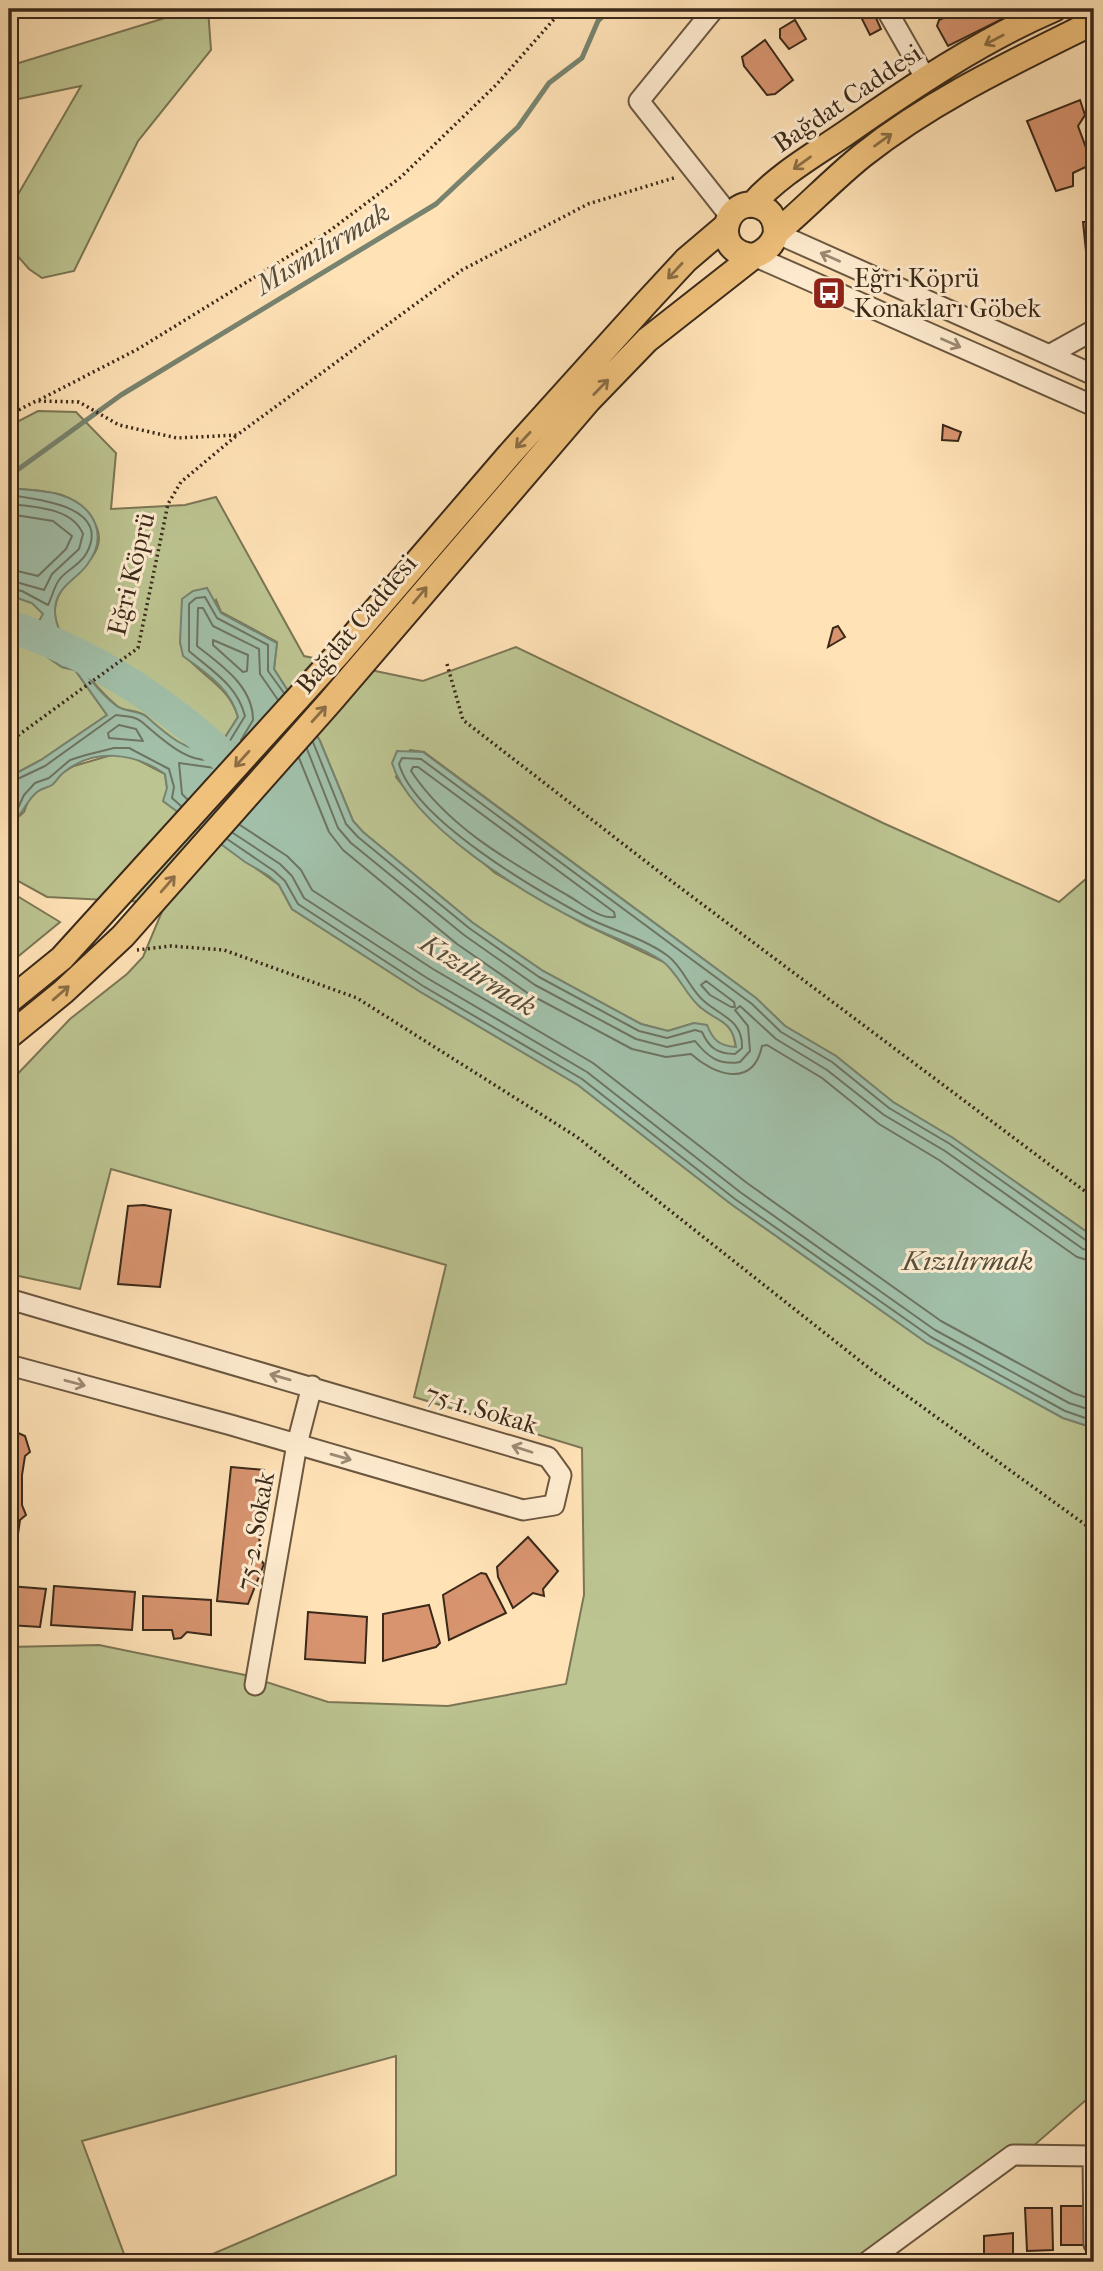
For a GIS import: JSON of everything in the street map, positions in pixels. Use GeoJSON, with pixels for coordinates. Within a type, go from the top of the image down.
{"type":"FeatureCollection","features":[{"type":"Feature","properties":{"kind":"main road","name":"Bağdat Caddesi"},"geometry":{"type":"LineString","coordinates":[[9,1001],[62,958],[338,654],[510,454],[686,260],[736,215],[808,159],[926,79],[1054,9]]}},
{"type":"Feature","properties":{"kind":"main road","name":"Bağdat Caddesi"},"geometry":{"type":"LineString","coordinates":[[9,1037],[123,936],[562,431],[647,340],[754,256],[762,253],[774,241],[776,233],[862,156],[909,121],[1007,63],[1094,22]]}},
{"type":"Feature","properties":{"kind":"main road"},"geometry":{"type":"LineString","coordinates":[[754,256],[738,253],[727,240],[736,215],[760,206],[773,217],[776,233]]}},
{"type":"Feature","properties":{"kind":"street"},"geometry":{"type":"LineString","coordinates":[[715,9],[639,100],[695,172],[736,215]]}},
{"type":"Feature","properties":{"kind":"street"},"geometry":{"type":"LineString","coordinates":[[886,9],[926,79]]}},
{"type":"Feature","properties":{"kind":"street"},"geometry":{"type":"LineString","coordinates":[[776,233],[1094,374]]}},
{"type":"Feature","properties":{"kind":"street"},"geometry":{"type":"LineString","coordinates":[[754,256],[1094,406]]}},
{"type":"Feature","properties":{"kind":"street"},"geometry":{"type":"LineString","coordinates":[[1049,355],[1094,330]]}},
{"type":"Feature","properties":{"kind":"street","name":"75-1. Sokak"},"geometry":{"type":"LineString","coordinates":[[9,1299],[548,1457],[561,1475],[554,1504],[523,1510],[297,1444],[9,1365]]}},
{"type":"Feature","properties":{"kind":"street","name":"75-2. Sokak"},"geometry":{"type":"LineString","coordinates":[[255,1685],[297,1444],[312,1386]]}},
{"type":"Feature","properties":{"kind":"street"},"geometry":{"type":"LineString","coordinates":[[871,2262],[1013,2155],[1094,2156],[1094,2245]]}},
{"type":"Feature","properties":{"kind":"path"},"geometry":{"type":"LineString","coordinates":[[9,415],[138,349],[328,232],[410,168],[496,85],[563,9]]}},
{"type":"Feature","properties":{"kind":"path"},"geometry":{"type":"LineString","coordinates":[[36,401],[81,403],[114,422],[177,438],[237,435],[462,270],[588,204],[695,172]]}},
{"type":"Feature","properties":{"kind":"path","name":"Eğri Köprü"},"geometry":{"type":"LineString","coordinates":[[9,742],[138,648],[168,504],[181,482],[237,435]]}},
{"type":"Feature","properties":{"kind":"path"},"geometry":{"type":"LineString","coordinates":[[447,664],[463,720],[662,874],[1094,1198]]}},
{"type":"Feature","properties":{"kind":"path"},"geometry":{"type":"LineString","coordinates":[[104,954],[171,946],[224,950],[357,998],[577,1137],[874,1372],[1094,1531]]}},
{"type":"Feature","properties":{"kind":"shaded area"},"geometry":{"type":"Polygon","coordinates":[[[194,9],[208,9],[211,50],[138,141],[74,271],[42,278],[29,269],[9,246],[9,210],[81,86],[9,101],[9,66],[194,9]]]}},
{"type":"Feature","properties":{"kind":"shaded area"},"geometry":{"type":"Polygon","coordinates":[[[38,411],[76,412],[116,453],[111,509],[185,505],[216,497],[304,656],[423,681],[516,647],[883,823],[1059,902],[1094,872],[1094,1237],[953,1138],[893,1102],[836,1056],[785,1026],[756,998],[424,752],[410,750],[396,777],[422,810],[495,873],[584,924],[666,963],[700,1007],[724,1022],[733,1032],[736,1048],[723,1047],[694,1023],[668,1031],[641,1024],[543,971],[473,923],[353,821],[320,741],[274,669],[277,642],[221,612],[216,600],[180,642],[190,661],[225,693],[238,717],[215,753],[192,749],[177,742],[163,734],[143,714],[117,706],[77,661],[60,632],[56,619],[55,608],[60,592],[97,548],[99,538],[93,520],[79,505],[62,495],[9,488],[9,426],[38,411]]]}},
{"type":"Feature","properties":{"kind":"shaded area"},"geometry":{"type":"Polygon","coordinates":[[[9,595],[32,603],[44,614],[40,652],[62,667],[75,670],[107,715],[41,760],[9,777],[9,595]]]}},
{"type":"Feature","properties":{"kind":"shaded area"},"geometry":{"type":"Polygon","coordinates":[[[115,754],[128,755],[165,774],[167,788],[234,852],[279,885],[292,909],[419,991],[578,1085],[731,1204],[927,1343],[1063,1418],[1094,1428],[1094,2093],[1000,2175],[866,2262],[194,2262],[396,2175],[396,2056],[82,2141],[127,2262],[9,2262],[9,1647],[99,1645],[245,1675],[328,1702],[448,1706],[566,1684],[584,1595],[582,1448],[414,1397],[446,1265],[111,1169],[80,1289],[9,1274],[9,1083],[70,1019],[127,974],[143,957],[164,907],[147,902],[47,897],[9,876],[9,820],[14,821],[24,812],[29,799],[40,789],[53,784],[62,773],[74,766],[115,754]]]}},
{"type":"Feature","properties":{"kind":"shaded area"},"geometry":{"type":"Polygon","coordinates":[[[9,891],[60,922],[9,964],[9,891]]]}},
{"type":"Feature","properties":{"kind":"water","name":"Kızılırmak"},"geometry":{"type":"Polygon","coordinates":[[[9,488],[61,495],[82,506],[95,523],[97,543],[94,554],[82,571],[62,590],[55,611],[62,636],[78,664],[118,707],[144,715],[187,746],[215,753],[238,717],[223,689],[183,656],[180,642],[182,599],[193,591],[207,588],[221,613],[277,643],[274,669],[320,741],[353,821],[473,923],[543,971],[641,1024],[668,1031],[694,1023],[707,1025],[717,1041],[736,1047],[728,1026],[699,1006],[662,961],[533,896],[474,857],[446,834],[422,811],[403,787],[392,763],[397,751],[423,752],[756,998],[785,1026],[836,1056],[893,1102],[953,1138],[1094,1237],[1094,1428],[1063,1418],[927,1343],[731,1204],[578,1085],[419,991],[292,909],[279,885],[269,876],[245,862],[163,801],[167,788],[165,774],[153,767],[141,761],[114,756],[88,759],[62,774],[52,785],[37,792],[14,821],[9,820],[9,777],[41,760],[107,715],[75,670],[62,667],[40,652],[36,626],[43,614],[32,603],[9,595],[9,488]]]}},
{"type":"Feature","properties":{"kind":"building"},"geometry":{"type":"Polygon","coordinates":[[[857,9],[872,9],[881,29],[870,35],[857,9]]]}},
{"type":"Feature","properties":{"kind":"building"},"geometry":{"type":"Polygon","coordinates":[[[962,9],[1022,9],[948,46],[937,26],[939,20],[962,9]]]}},
{"type":"Feature","properties":{"kind":"building"},"geometry":{"type":"Polygon","coordinates":[[[795,20],[806,39],[789,49],[780,38],[780,29],[795,20]]]}},
{"type":"Feature","properties":{"kind":"building"},"geometry":{"type":"Polygon","coordinates":[[[765,40],[793,80],[775,94],[767,95],[744,66],[742,57],[765,40]]]}},
{"type":"Feature","properties":{"kind":"building"},"geometry":{"type":"Polygon","coordinates":[[[1080,100],[1085,115],[1078,126],[1092,164],[1073,173],[1073,186],[1056,191],[1027,121],[1080,100]]]}},
{"type":"Feature","properties":{"kind":"building"},"geometry":{"type":"Polygon","coordinates":[[[1083,222],[1094,222],[1094,269],[1088,270],[1083,222]]]}},
{"type":"Feature","properties":{"kind":"building"},"geometry":{"type":"Polygon","coordinates":[[[943,425],[961,432],[958,441],[942,440],[943,425]]]}},
{"type":"Feature","properties":{"kind":"building"},"geometry":{"type":"Polygon","coordinates":[[[838,626],[845,637],[828,647],[833,628],[838,626]]]}},
{"type":"Feature","properties":{"kind":"building"},"geometry":{"type":"Polygon","coordinates":[[[144,1205],[171,1210],[160,1287],[118,1284],[128,1206],[144,1205]]]}},
{"type":"Feature","properties":{"kind":"building"},"geometry":{"type":"Polygon","coordinates":[[[9,1429],[25,1436],[30,1452],[25,1456],[22,1475],[22,1505],[26,1515],[20,1520],[18,1534],[9,1533],[9,1429]]]}},
{"type":"Feature","properties":{"kind":"building"},"geometry":{"type":"Polygon","coordinates":[[[231,1467],[264,1470],[267,1502],[262,1511],[258,1557],[264,1564],[248,1604],[217,1601],[231,1467]]]}},
{"type":"Feature","properties":{"kind":"building"},"geometry":{"type":"Polygon","coordinates":[[[528,1537],[558,1571],[543,1589],[544,1596],[533,1593],[513,1608],[498,1577],[497,1567],[528,1537]]]}},
{"type":"Feature","properties":{"kind":"building"},"geometry":{"type":"Polygon","coordinates":[[[481,1573],[486,1574],[506,1613],[449,1640],[443,1595],[481,1573]]]}},
{"type":"Feature","properties":{"kind":"building"},"geometry":{"type":"Polygon","coordinates":[[[9,1586],[46,1589],[40,1627],[9,1625],[9,1586]]]}},
{"type":"Feature","properties":{"kind":"building"},"geometry":{"type":"Polygon","coordinates":[[[54,1586],[135,1592],[132,1630],[51,1625],[54,1586]]]}},
{"type":"Feature","properties":{"kind":"building"},"geometry":{"type":"Polygon","coordinates":[[[143,1596],[211,1600],[211,1635],[187,1632],[181,1638],[174,1639],[172,1630],[143,1630],[143,1596]]]}},
{"type":"Feature","properties":{"kind":"building"},"geometry":{"type":"Polygon","coordinates":[[[429,1605],[440,1643],[436,1647],[383,1661],[383,1614],[429,1605]]]}},
{"type":"Feature","properties":{"kind":"building"},"geometry":{"type":"Polygon","coordinates":[[[308,1612],[367,1617],[365,1663],[305,1659],[308,1612]]]}},
{"type":"Feature","properties":{"kind":"building"},"geometry":{"type":"Polygon","coordinates":[[[1061,2206],[1088,2206],[1088,2245],[1061,2245],[1061,2206]]]}},
{"type":"Feature","properties":{"kind":"building"},"geometry":{"type":"Polygon","coordinates":[[[1025,2208],[1052,2208],[1053,2250],[1027,2251],[1025,2208]]]}},
{"type":"Feature","properties":{"kind":"building"},"geometry":{"type":"Polygon","coordinates":[[[1013,2233],[1013,2262],[984,2262],[984,2236],[1013,2233]]]}},
{"type":"Feature","properties":{"kind":"waterway","name":"Mısmılırmak"},"geometry":{"type":"LineString","coordinates":[[9,476],[121,395],[436,204],[518,127],[549,83],[582,58],[598,21],[611,9]]}},
{"type":"Feature","properties":{"kind":"waterway","name":"Kızılırmak"},"geometry":{"type":"LineString","coordinates":[[9,626],[75,653],[137,688],[194,730],[247,779]]}},
{"type":"Feature","properties":{"kind":"place","name":"Eğri Köprü Konakları Göbek"},"geometry":{"type":"Point","coordinates":[829,293]}}]}
